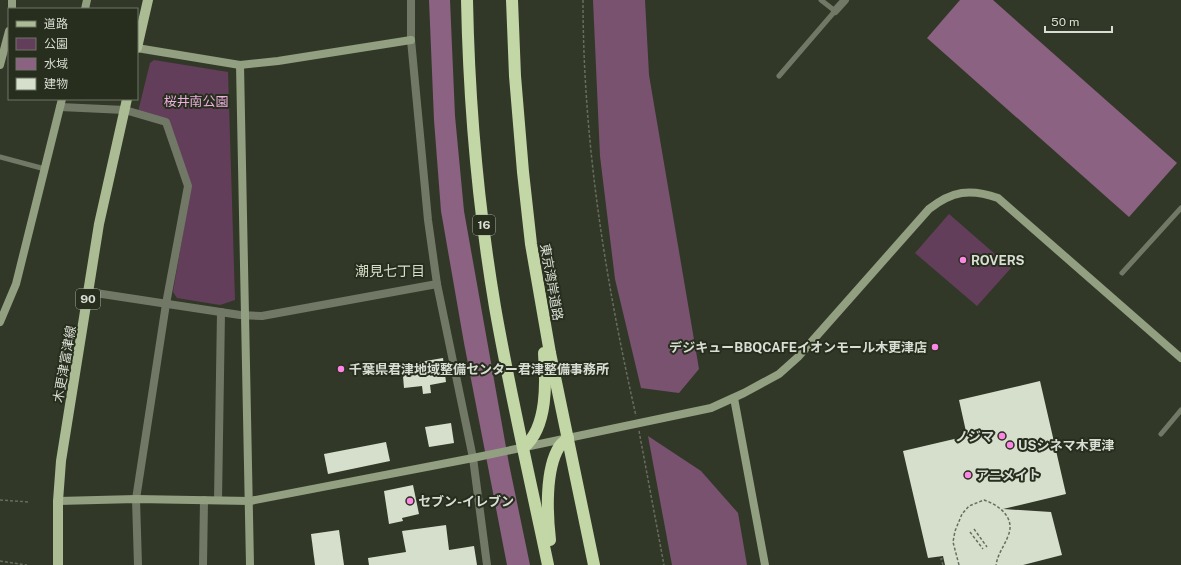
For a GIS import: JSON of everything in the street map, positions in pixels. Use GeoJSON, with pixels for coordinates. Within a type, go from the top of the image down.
{"type":"FeatureCollection","features":[{"type":"Feature","properties":{"kind":"highway","name":"16"},"geometry":{"type":"LineString","coordinates":[[467,0],[473,124],[487,251],[495,307],[548,565]]}},
{"type":"Feature","properties":{"kind":"highway","name":"東京湾岸道路"},"geometry":{"type":"LineString","coordinates":[[512,0],[515,76],[522,172],[536,278],[594,565]]}},
{"type":"Feature","properties":{"kind":"highway"},"geometry":{"type":"LineString","coordinates":[[524,448],[531,442],[540,420],[545,385],[544,354],[536,278]]}},
{"type":"Feature","properties":{"kind":"highway"},"geometry":{"type":"LineString","coordinates":[[552,565],[548,522],[548,496],[556,457],[560,447],[568,438]]}},
{"type":"Feature","properties":{"kind":"main road"},"geometry":{"type":"LineString","coordinates":[[138,44],[148,0]]}},
{"type":"Feature","properties":{"kind":"main road","name":"木更津富津線"},"geometry":{"type":"LineString","coordinates":[[58,565],[58,501],[61,461],[99,224],[128,100]]}},
{"type":"Feature","properties":{"kind":"street"},"geometry":{"type":"LineString","coordinates":[[411,0],[411,40],[428,220],[437,284],[473,458],[487,565]]}},
{"type":"Feature","properties":{"kind":"street"},"geometry":{"type":"LineString","coordinates":[[835,11],[846,0]]}},
{"type":"Feature","properties":{"kind":"street"},"geometry":{"type":"LineString","coordinates":[[0,65],[8,36]]}},
{"type":"Feature","properties":{"kind":"street"},"geometry":{"type":"LineString","coordinates":[[138,48],[240,65],[278,61],[411,40]]}},
{"type":"Feature","properties":{"kind":"street"},"geometry":{"type":"LineString","coordinates":[[240,65],[250,501],[250,565]]}},
{"type":"Feature","properties":{"kind":"street"},"geometry":{"type":"LineString","coordinates":[[0,322],[16,284],[62,100]]}},
{"type":"Feature","properties":{"kind":"street"},"geometry":{"type":"LineString","coordinates":[[60,108],[125,110],[166,122],[188,186],[166,304],[136,499],[138,565]]}},
{"type":"Feature","properties":{"kind":"street"},"geometry":{"type":"LineString","coordinates":[[58,501],[136,499],[250,501],[524,448],[711,408],[734,398],[779,374],[798,357],[929,209],[939,201],[949,196],[971,192],[983,192],[998,198],[1181,358]]}},
{"type":"Feature","properties":{"kind":"street"},"geometry":{"type":"LineString","coordinates":[[89,292],[221,312],[262,316],[437,284]]}},
{"type":"Feature","properties":{"kind":"street"},"geometry":{"type":"LineString","coordinates":[[218,500],[221,312]]}},
{"type":"Feature","properties":{"kind":"street"},"geometry":{"type":"LineString","coordinates":[[734,398],[765,565]]}},
{"type":"Feature","properties":{"kind":"street"},"geometry":{"type":"LineString","coordinates":[[203,565],[204,500]]}},
{"type":"Feature","properties":{"kind":"lane"},"geometry":{"type":"LineString","coordinates":[[779,76],[835,11],[821,0]]}},
{"type":"Feature","properties":{"kind":"lane"},"geometry":{"type":"LineString","coordinates":[[0,157],[45,169]]}},
{"type":"Feature","properties":{"kind":"lane"},"geometry":{"type":"LineString","coordinates":[[1122,273],[1181,208]]}},
{"type":"Feature","properties":{"kind":"lane"},"geometry":{"type":"LineString","coordinates":[[1161,434],[1181,410]]}},
{"type":"Feature","properties":{"kind":"path"},"geometry":{"type":"LineString","coordinates":[[583,0],[583,43],[592,172],[607,274],[623,359],[638,423],[664,565]]}},
{"type":"Feature","properties":{"kind":"path"},"geometry":{"type":"LineString","coordinates":[[0,500],[29,502]]}},
{"type":"Feature","properties":{"kind":"path"},"geometry":{"type":"LineString","coordinates":[[958,565],[953,542],[955,531],[962,514],[969,506],[984,500],[995,504],[1007,514],[1010,524],[1009,536],[997,558],[996,565]]}},
{"type":"Feature","properties":{"kind":"path"},"geometry":{"type":"LineString","coordinates":[[974,529],[987,547]]}},
{"type":"Feature","properties":{"kind":"path"},"geometry":{"type":"LineString","coordinates":[[970,532],[983,549]]}},
{"type":"Feature","properties":{"kind":"path"},"geometry":{"type":"LineString","coordinates":[[943,565],[941,559],[944,558]]}},
{"type":"Feature","properties":{"kind":"path"},"geometry":{"type":"LineString","coordinates":[[0,561],[27,565]]}},
{"type":"Feature","properties":{"kind":"green space","name":"桜井南公園"},"geometry":{"type":"Polygon","coordinates":[[[154,60],[228,72],[235,300],[220,305],[177,298],[173,292],[191,186],[167,120],[138,112],[150,63],[154,60]]]}},
{"type":"Feature","properties":{"kind":"green space","name":"ROVERS"},"geometry":{"type":"Polygon","coordinates":[[[949,214],[1011,268],[977,306],[915,253],[949,214]]]}},
{"type":"Feature","properties":{"kind":"shaded area"},"geometry":{"type":"Polygon","coordinates":[[[593,0],[645,0],[649,75],[699,369],[679,393],[641,388],[615,279],[600,156],[593,0]]]}},
{"type":"Feature","properties":{"kind":"shaded area"},"geometry":{"type":"Polygon","coordinates":[[[648,436],[701,471],[738,513],[747,565],[672,565],[648,436]]]}},
{"type":"Feature","properties":{"kind":"water"},"geometry":{"type":"Polygon","coordinates":[[[429,0],[450,0],[455,116],[464,211],[509,464],[530,565],[507,565],[464,343],[441,211],[434,120],[429,0]]]}},
{"type":"Feature","properties":{"kind":"water"},"geometry":{"type":"Polygon","coordinates":[[[960,0],[993,0],[1177,163],[1129,217],[927,38],[960,0]]]}},
{"type":"Feature","properties":{"kind":"building"},"geometry":{"type":"Polygon","coordinates":[[[443,358],[446,382],[430,385],[431,393],[423,394],[422,386],[404,388],[402,365],[443,358]]]}},
{"type":"Feature","properties":{"kind":"building"},"geometry":{"type":"Polygon","coordinates":[[[1040,381],[1066,494],[1003,509],[1051,512],[1062,555],[1023,565],[945,565],[943,556],[928,558],[903,451],[967,436],[959,400],[1040,381]]]}},
{"type":"Feature","properties":{"kind":"building"},"geometry":{"type":"Polygon","coordinates":[[[451,423],[454,443],[429,447],[425,427],[451,423]]]}},
{"type":"Feature","properties":{"kind":"building"},"geometry":{"type":"Polygon","coordinates":[[[386,442],[390,461],[328,474],[324,454],[386,442]]]}},
{"type":"Feature","properties":{"kind":"building"},"geometry":{"type":"Polygon","coordinates":[[[413,485],[419,514],[402,518],[403,521],[389,524],[384,491],[413,485]]]}},
{"type":"Feature","properties":{"kind":"building"},"geometry":{"type":"Polygon","coordinates":[[[446,525],[449,550],[474,546],[477,565],[369,565],[368,558],[406,552],[402,531],[446,525]]]}},
{"type":"Feature","properties":{"kind":"building"},"geometry":{"type":"Polygon","coordinates":[[[339,530],[344,565],[315,565],[311,534],[339,530]]]}},
{"type":"Feature","properties":{"kind":"place","name":"ROVERS"},"geometry":{"type":"Point","coordinates":[963,260]}},
{"type":"Feature","properties":{"kind":"place","name":"デジキューBBQCAFEイオンモール木更津店"},"geometry":{"type":"Point","coordinates":[935,347]}},
{"type":"Feature","properties":{"kind":"place","name":"千葉県君津地域整備センター君津整備事務所"},"geometry":{"type":"Point","coordinates":[341,369]}},
{"type":"Feature","properties":{"kind":"place","name":"ノジマ"},"geometry":{"type":"Point","coordinates":[1002,436]}},
{"type":"Feature","properties":{"kind":"place","name":"USシネマ木更津"},"geometry":{"type":"Point","coordinates":[1010,445]}},
{"type":"Feature","properties":{"kind":"place","name":"アニメイト"},"geometry":{"type":"Point","coordinates":[968,475]}},
{"type":"Feature","properties":{"kind":"place","name":"セブン-イレブン"},"geometry":{"type":"Point","coordinates":[410,501]}},
{"type":"Feature","properties":{"kind":"district","name":"潮見七丁目"},"geometry":{"type":"Point","coordinates":[390,271]}}]}
